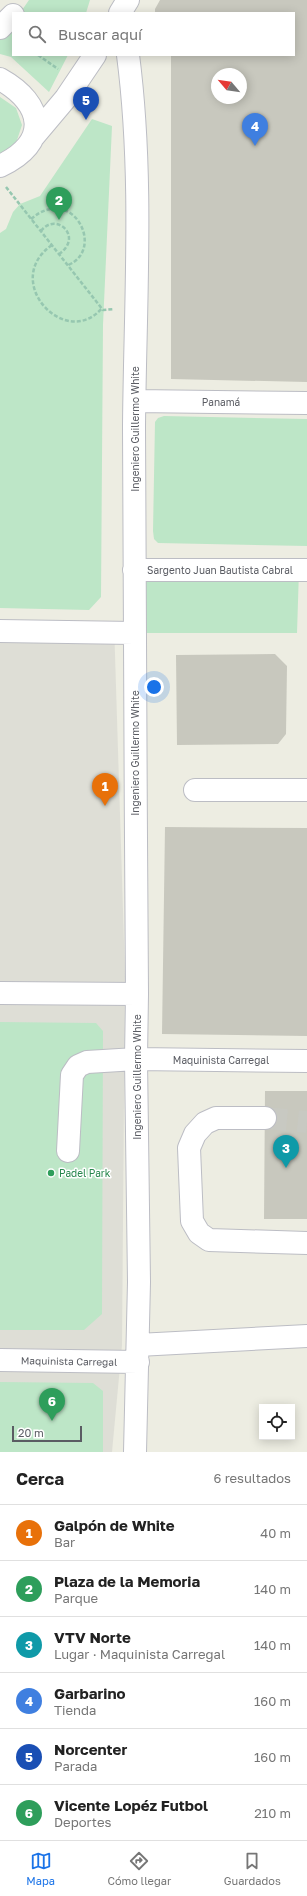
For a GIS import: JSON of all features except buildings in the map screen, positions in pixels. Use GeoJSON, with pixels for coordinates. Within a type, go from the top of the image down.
{"type":"FeatureCollection","features":[{"type":"Feature","properties":{"kind":"street"},"geometry":{"type":"LineString","coordinates":[[15,12],[23,0]]}},
{"type":"Feature","properties":{"kind":"street"},"geometry":{"type":"LineString","coordinates":[[0,28],[12,16]]}},
{"type":"Feature","properties":{"kind":"street"},"geometry":{"type":"LineString","coordinates":[[0,166],[30,146],[34,136],[66,98],[94,56]]}},
{"type":"Feature","properties":{"kind":"street","name":"Ingeniero Guillermo White"},"geometry":{"type":"LineString","coordinates":[[128,56],[134,106],[138,197],[134,633],[137,994],[136,1059],[140,1282],[135,1452]]}},
{"type":"Feature","properties":{"kind":"street"},"geometry":{"type":"LineString","coordinates":[[0,79],[15,89],[30,106],[35,115],[34,136]]}},
{"type":"Feature","properties":{"kind":"street","name":"Panamá"},"geometry":{"type":"LineString","coordinates":[[135,401],[307,402]]}},
{"type":"Feature","properties":{"kind":"street","name":"Sargento Juan Bautista Cabral"},"geometry":{"type":"LineString","coordinates":[[134,570],[307,570]]}},
{"type":"Feature","properties":{"kind":"street"},"geometry":{"type":"LineString","coordinates":[[0,631],[134,633]]}},
{"type":"Feature","properties":{"kind":"street"},"geometry":{"type":"LineString","coordinates":[[195,790],[307,790],[307,785]]}},
{"type":"Feature","properties":{"kind":"street"},"geometry":{"type":"LineString","coordinates":[[0,993],[137,994]]}},
{"type":"Feature","properties":{"kind":"street","name":"Maquinista Carregal"},"geometry":{"type":"LineString","coordinates":[[68,1151],[72,1075],[78,1066],[88,1062],[136,1059],[307,1061]]}},
{"type":"Feature","properties":{"kind":"street"},"geometry":{"type":"LineString","coordinates":[[264,1118],[216,1118],[205,1123],[195,1134],[190,1148],[192,1221],[199,1233],[209,1240],[307,1243]]}},
{"type":"Feature","properties":{"kind":"street","name":"Maquinista Carregal"},"geometry":{"type":"LineString","coordinates":[[0,1360],[138,1353],[307,1336]]}},
{"type":"Feature","properties":{"kind":"path"},"geometry":{"type":"LineString","coordinates":[[39,56],[60,70]]}},
{"type":"Feature","properties":{"kind":"path"},"geometry":{"type":"LineString","coordinates":[[5,187],[103,310],[136,306]]}},
{"type":"Feature","properties":{"kind":"path"},"geometry":{"type":"LineString","coordinates":[[31,219],[38,213],[56,208],[66,210],[74,215],[80,222],[85,240],[83,250],[78,258],[68,265]]}},
{"type":"Feature","properties":{"kind":"path"},"geometry":{"type":"LineString","coordinates":[[41,231],[46,226],[51,224],[60,225],[68,232],[69,242],[64,251],[59,254]]}},
{"type":"Feature","properties":{"kind":"path"},"geometry":{"type":"LineString","coordinates":[[52,245],[44,250],[36,262],[32,275],[33,288],[38,301],[47,311],[59,318],[72,321],[85,319],[98,313],[102,308]]}},
{"type":"Feature","properties":{"kind":"shaded area"},"geometry":{"type":"Polygon","coordinates":[[[0,621],[114,622],[125,975],[122,1345],[112,1452],[0,1452],[0,621]]]}},
{"type":"Feature","properties":{"kind":"green space"},"geometry":{"type":"Polygon","coordinates":[[[29,0],[90,0],[86,12],[21,12],[29,0]]]}},
{"type":"Feature","properties":{"kind":"green space"},"geometry":{"type":"Polygon","coordinates":[[[12,25],[12,56],[67,56],[49,92],[11,57],[0,54],[0,34],[12,25]]]}},
{"type":"Feature","properties":{"kind":"green space"},"geometry":{"type":"Polygon","coordinates":[[[0,97],[16,108],[22,125],[16,143],[0,155],[0,97]]]}},
{"type":"Feature","properties":{"kind":"green space"},"geometry":{"type":"Polygon","coordinates":[[[92,119],[112,126],[103,325],[101,597],[89,610],[0,608],[0,233],[6,229],[13,212],[20,204],[40,196],[92,119]]]}},
{"type":"Feature","properties":{"kind":"green space"},"geometry":{"type":"Polygon","coordinates":[[[164,416],[307,419],[307,546],[158,543],[154,539],[153,531],[155,422],[158,418],[164,416]]]}},
{"type":"Feature","properties":{"kind":"green space"},"geometry":{"type":"Polygon","coordinates":[[[134,570],[299,570],[297,633],[134,633],[134,570]]]}},
{"type":"Feature","properties":{"kind":"green space","name":"Padel Park"},"geometry":{"type":"Polygon","coordinates":[[[0,1022],[96,1023],[103,1031],[102,1314],[84,1330],[0,1330],[0,1022]]]}},
{"type":"Feature","properties":{"kind":"green space"},"geometry":{"type":"Polygon","coordinates":[[[0,1382],[93,1383],[103,1391],[103,1452],[0,1452],[0,1382]]]}},
{"type":"Feature","properties":{"kind":"tunnel"},"geometry":{"type":"LineString","coordinates":[[265,1118],[307,1122]]}},
{"type":"Feature","properties":{"kind":"place","name":"Norcenter"},"geometry":{"type":"Point","coordinates":[86,120]}},
{"type":"Feature","properties":{"kind":"place","name":"Garbarino"},"geometry":{"type":"Point","coordinates":[255,146]}},
{"type":"Feature","properties":{"kind":"place","name":"Plaza de la Memoria"},"geometry":{"type":"Point","coordinates":[59,220]}},
{"type":"Feature","properties":{"kind":"place","name":"Galpón de White"},"geometry":{"type":"Point","coordinates":[105,806]}},
{"type":"Feature","properties":{"kind":"place","name":"VTV Norte"},"geometry":{"type":"Point","coordinates":[286,1168]}},
{"type":"Feature","properties":{"kind":"place","name":"Padel Park"},"geometry":{"type":"Point","coordinates":[51,1173]}},
{"type":"Feature","properties":{"kind":"place","name":"Vicente Lopéz Futbol"},"geometry":{"type":"Point","coordinates":[52,1421]}}]}
